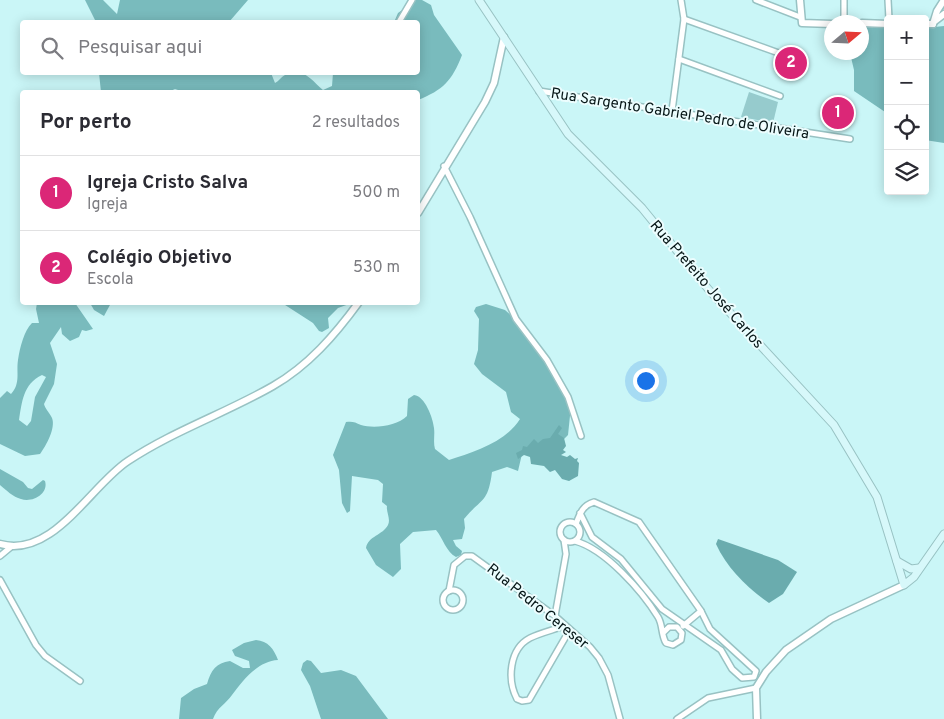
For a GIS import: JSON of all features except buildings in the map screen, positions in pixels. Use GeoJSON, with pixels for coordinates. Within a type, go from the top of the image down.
{"type":"FeatureCollection","features":[{"type":"Feature","properties":{"kind":"main road","name":"Rua Prefeito José Carlos"},"geometry":{"type":"LineString","coordinates":[[479,0],[568,134],[642,208],[709,290],[834,425],[877,497],[904,585]]}},
{"type":"Feature","properties":{"kind":"main road"},"geometry":{"type":"LineString","coordinates":[[904,585],[920,568],[944,534]]}},
{"type":"Feature","properties":{"kind":"main road"},"geometry":{"type":"LineString","coordinates":[[897,561],[911,569],[920,568]]}},
{"type":"Feature","properties":{"kind":"street"},"geometry":{"type":"LineString","coordinates":[[400,20],[412,0]]}},
{"type":"Feature","properties":{"kind":"street"},"geometry":{"type":"LineString","coordinates":[[672,111],[684,18],[681,0]]}},
{"type":"Feature","properties":{"kind":"street"},"geometry":{"type":"LineString","coordinates":[[756,0],[800,19],[805,24],[824,24]]}},
{"type":"Feature","properties":{"kind":"street"},"geometry":{"type":"LineString","coordinates":[[800,0],[800,19]]}},
{"type":"Feature","properties":{"kind":"street"},"geometry":{"type":"LineString","coordinates":[[844,0],[844,15]]}},
{"type":"Feature","properties":{"kind":"street"},"geometry":{"type":"LineString","coordinates":[[888,0],[889,15]]}},
{"type":"Feature","properties":{"kind":"street"},"geometry":{"type":"LineString","coordinates":[[935,0],[940,14]]}},
{"type":"Feature","properties":{"kind":"street"},"geometry":{"type":"LineString","coordinates":[[929,24],[933,24],[940,14],[944,0]]}},
{"type":"Feature","properties":{"kind":"street"},"geometry":{"type":"LineString","coordinates":[[684,18],[787,56]]}},
{"type":"Feature","properties":{"kind":"street"},"geometry":{"type":"LineString","coordinates":[[869,24],[884,24]]}},
{"type":"Feature","properties":{"kind":"street"},"geometry":{"type":"LineString","coordinates":[[420,209],[444,166],[485,102],[494,83],[504,37]]}},
{"type":"Feature","properties":{"kind":"street"},"geometry":{"type":"LineString","coordinates":[[679,59],[780,96]]}},
{"type":"Feature","properties":{"kind":"street","name":"Rua Sargento Gabriel Pedro de Oliveira"},"geometry":{"type":"LineString","coordinates":[[539,91],[850,139]]}},
{"type":"Feature","properties":{"kind":"street"},"geometry":{"type":"LineString","coordinates":[[444,166],[470,217],[513,312],[547,360],[568,398],[581,436]]}},
{"type":"Feature","properties":{"kind":"street"},"geometry":{"type":"LineString","coordinates":[[0,544],[12,546],[33,541],[54,530],[80,509],[106,479],[126,462],[160,441],[274,386],[302,366],[337,333],[357,305]]}},
{"type":"Feature","properties":{"kind":"street"},"geometry":{"type":"LineString","coordinates":[[580,512],[592,537],[621,559],[662,609],[683,626],[721,650],[732,669],[742,678],[754,677],[756,672],[719,639],[710,628],[701,611],[639,522],[594,502],[585,507],[580,512],[576,524],[580,534],[588,546],[628,578],[658,618],[666,643],[676,645],[681,640],[682,633],[658,618]]}},
{"type":"Feature","properties":{"kind":"street"},"geometry":{"type":"LineString","coordinates":[[555,616],[566,554],[564,540],[560,531],[563,525],[569,522],[576,524]]}},
{"type":"Feature","properties":{"kind":"street"},"geometry":{"type":"LineString","coordinates":[[566,554],[580,534]]}},
{"type":"Feature","properties":{"kind":"street"},"geometry":{"type":"LineString","coordinates":[[564,540],[588,546]]}},
{"type":"Feature","properties":{"kind":"street"},"geometry":{"type":"LineString","coordinates":[[0,556],[12,546]]}},
{"type":"Feature","properties":{"kind":"street","name":"Rua Pedro Cereser"},"geometry":{"type":"LineString","coordinates":[[449,591],[454,564],[465,556],[472,556],[555,616],[564,626],[590,647],[604,665],[617,718]]}},
{"type":"Feature","properties":{"kind":"street"},"geometry":{"type":"LineString","coordinates":[[452,576],[458,592],[462,596],[462,603],[457,609],[452,610],[445,606],[443,602],[444,596],[449,591],[458,592]]}},
{"type":"Feature","properties":{"kind":"street"},"geometry":{"type":"LineString","coordinates":[[0,580],[36,646],[45,656],[80,681]]}},
{"type":"Feature","properties":{"kind":"street"},"geometry":{"type":"LineString","coordinates":[[757,719],[756,688],[775,661],[786,650],[817,627],[904,585]]}},
{"type":"Feature","properties":{"kind":"street"},"geometry":{"type":"LineString","coordinates":[[683,626],[701,611]]}},
{"type":"Feature","properties":{"kind":"street"},"geometry":{"type":"LineString","coordinates":[[564,626],[528,639],[514,659],[511,675],[514,694],[522,701],[529,700],[570,630]]}},
{"type":"Feature","properties":{"kind":"street"},"geometry":{"type":"LineString","coordinates":[[664,632],[673,626]]}},
{"type":"Feature","properties":{"kind":"street"},"geometry":{"type":"LineString","coordinates":[[677,719],[708,698],[756,688]]}},
{"type":"Feature","properties":{"kind":"shaded area"},"geometry":{"type":"Polygon","coordinates":[[[85,0],[103,0],[117,14],[120,0],[248,0],[231,20],[95,20],[85,0]]]}},
{"type":"Feature","properties":{"kind":"shaded area"},"geometry":{"type":"Polygon","coordinates":[[[416,0],[422,0],[431,5],[434,15],[462,55],[446,84],[420,99],[420,90],[323,90],[332,86],[333,75],[420,75],[420,20],[395,20],[398,13],[416,0]]]}},
{"type":"Feature","properties":{"kind":"shaded area"},"geometry":{"type":"Polygon","coordinates":[[[944,26],[944,143],[929,141],[929,28],[944,26]]]}},
{"type":"Feature","properties":{"kind":"shaded area"},"geometry":{"type":"Polygon","coordinates":[[[869,27],[884,28],[884,111],[854,91],[854,70],[852,60],[869,60],[869,27]]]}},
{"type":"Feature","properties":{"kind":"shaded area"},"geometry":{"type":"Polygon","coordinates":[[[99,75],[272,75],[275,83],[285,75],[306,75],[323,90],[101,90],[99,75]]]}},
{"type":"Feature","properties":{"kind":"shaded area"},"geometry":{"type":"Polygon","coordinates":[[[749,92],[778,102],[773,123],[741,117],[749,92]]]}},
{"type":"Feature","properties":{"kind":"shaded area"},"geometry":{"type":"Polygon","coordinates":[[[486,304],[505,310],[513,317],[526,337],[540,352],[571,406],[568,435],[563,440],[522,454],[518,471],[507,467],[492,472],[486,495],[464,519],[465,528],[462,539],[453,540],[462,551],[461,555],[456,557],[453,555],[436,530],[413,532],[400,544],[401,569],[393,577],[376,565],[366,548],[367,544],[383,531],[389,523],[387,506],[382,502],[383,484],[378,480],[352,476],[350,511],[347,513],[342,503],[339,470],[333,455],[346,422],[354,422],[372,427],[385,426],[397,422],[407,416],[408,399],[414,395],[422,399],[430,413],[434,428],[435,449],[449,460],[498,440],[514,427],[520,419],[511,412],[506,392],[482,374],[474,364],[478,350],[479,319],[474,311],[476,307],[486,304]]]}},
{"type":"Feature","properties":{"kind":"shaded area"},"geometry":{"type":"Polygon","coordinates":[[[37,305],[76,305],[93,329],[82,330],[79,337],[70,341],[62,334],[61,327],[50,343],[57,364],[54,384],[44,404],[52,418],[52,432],[40,454],[25,456],[0,444],[0,398],[7,391],[11,394],[14,390],[18,378],[18,360],[23,340],[32,323],[39,323],[37,305]],[[42,375],[31,383],[24,394],[19,420],[27,426],[31,421],[35,397],[46,377],[42,375]]]}},
{"type":"Feature","properties":{"kind":"shaded area"},"geometry":{"type":"Polygon","coordinates":[[[91,305],[110,305],[104,316],[94,310],[91,305]]]}},
{"type":"Feature","properties":{"kind":"shaded area"},"geometry":{"type":"Polygon","coordinates":[[[285,305],[346,305],[338,308],[328,318],[329,328],[322,332],[313,323],[285,305]]]}},
{"type":"Feature","properties":{"kind":"shaded area"},"geometry":{"type":"Polygon","coordinates":[[[559,425],[562,428],[558,434],[564,438],[566,446],[563,450],[566,452],[561,455],[567,457],[570,455],[575,459],[578,458],[577,461],[579,463],[578,476],[569,481],[562,479],[555,470],[550,472],[544,466],[531,464],[530,457],[524,455],[518,459],[516,453],[522,450],[523,446],[527,447],[534,439],[538,443],[543,439],[550,438],[559,425]]]}},
{"type":"Feature","properties":{"kind":"shaded area"},"geometry":{"type":"Polygon","coordinates":[[[0,469],[23,482],[28,488],[32,489],[43,480],[46,486],[39,496],[30,500],[18,498],[0,485],[0,469]]]}},
{"type":"Feature","properties":{"kind":"shaded area"},"geometry":{"type":"Polygon","coordinates":[[[718,539],[778,560],[797,572],[783,594],[769,603],[745,584],[732,569],[716,544],[718,539]]]}},
{"type":"Feature","properties":{"kind":"shaded area"},"geometry":{"type":"Polygon","coordinates":[[[256,640],[270,646],[278,660],[264,664],[252,672],[219,709],[213,719],[179,719],[181,698],[194,689],[207,684],[212,671],[218,665],[230,661],[243,668],[250,668],[249,661],[235,656],[232,650],[244,643],[256,640]]]}},
{"type":"Feature","properties":{"kind":"shaded area"},"geometry":{"type":"Polygon","coordinates":[[[307,660],[311,661],[321,673],[341,670],[356,676],[388,719],[321,719],[310,686],[301,670],[303,663],[307,660]]]}},
{"type":"Feature","properties":{"kind":"place","name":"Colégio Objetivo"},"geometry":{"type":"Point","coordinates":[791,63]}},
{"type":"Feature","properties":{"kind":"place","name":"Igreja Cristo Salva"},"geometry":{"type":"Point","coordinates":[838,113]}}]}
